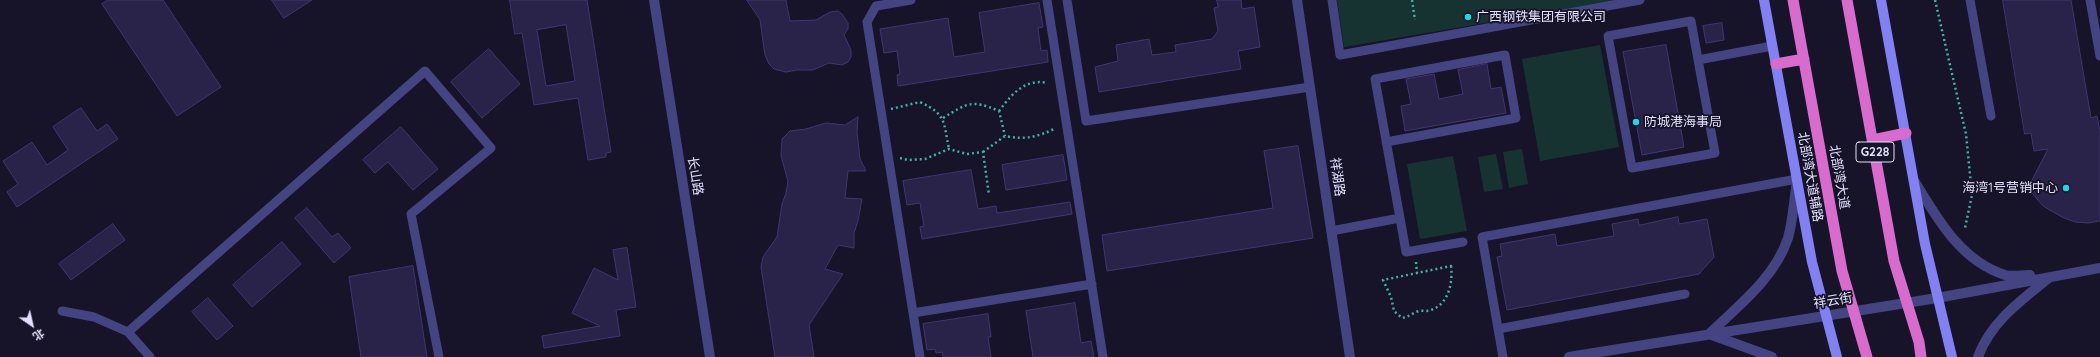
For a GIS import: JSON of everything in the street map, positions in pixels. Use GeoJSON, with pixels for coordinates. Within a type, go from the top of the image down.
{"type":"FeatureCollection","features":[{"type":"Feature","properties":{"kind":"highway","name":"北部湾大道"},"geometry":{"type":"LineString","coordinates":[[1793,0],[1842,271],[1867,357]]}},
{"type":"Feature","properties":{"kind":"highway","name":"G228"},"geometry":{"type":"LineString","coordinates":[[1848,0],[1894,260],[1907,302],[1921,357]]}},
{"type":"Feature","properties":{"kind":"highway"},"geometry":{"type":"LineString","coordinates":[[1776,64],[1804,59]]}},
{"type":"Feature","properties":{"kind":"highway"},"geometry":{"type":"LineString","coordinates":[[1873,140],[1906,133]]}},
{"type":"Feature","properties":{"kind":"main road","name":"北部湾大道辅路"},"geometry":{"type":"LineString","coordinates":[[1764,0],[1812,262],[1837,357]]}},
{"type":"Feature","properties":{"kind":"main road"},"geometry":{"type":"LineString","coordinates":[[1881,0],[1925,244],[1952,357]]}},
{"type":"Feature","properties":{"kind":"street","name":"长山路"},"geometry":{"type":"LineString","coordinates":[[654,0],[710,357]]}},
{"type":"Feature","properties":{"kind":"street","name":"祥湖路"},"geometry":{"type":"LineString","coordinates":[[1297,0],[1350,357]]}},
{"type":"Feature","properties":{"kind":"street"},"geometry":{"type":"LineString","coordinates":[[1772,357],[1709,334],[1757,287],[1776,262],[1788,238],[1797,179]]}},
{"type":"Feature","properties":{"kind":"street"},"geometry":{"type":"LineString","coordinates":[[1914,182],[1953,241],[1977,261],[2006,275],[2052,276]]}},
{"type":"Feature","properties":{"kind":"street","name":"祥云街"},"geometry":{"type":"LineString","coordinates":[[1569,357],[1937,298],[2100,268]]}},
{"type":"Feature","properties":{"kind":"street"},"geometry":{"type":"LineString","coordinates":[[1978,357],[1994,327],[2015,305],[2052,276]]}},
{"type":"Feature","properties":{"kind":"lane"},"geometry":{"type":"LineString","coordinates":[[911,0],[876,6],[867,22],[920,357]]}},
{"type":"Feature","properties":{"kind":"lane"},"geometry":{"type":"LineString","coordinates":[[1047,0],[1103,357]]}},
{"type":"Feature","properties":{"kind":"lane"},"geometry":{"type":"LineString","coordinates":[[1067,0],[1086,122],[1310,87]]}},
{"type":"Feature","properties":{"kind":"lane"},"geometry":{"type":"LineString","coordinates":[[1332,0],[1340,55],[1640,0]]}},
{"type":"Feature","properties":{"kind":"lane"},"geometry":{"type":"LineString","coordinates":[[1970,0],[1991,116]]}},
{"type":"Feature","properties":{"kind":"lane"},"geometry":{"type":"LineString","coordinates":[[2090,0],[2100,56]]}},
{"type":"Feature","properties":{"kind":"lane"},"geometry":{"type":"LineString","coordinates":[[1692,21],[1698,60],[1715,153],[1632,168],[1608,36],[1692,21]]}},
{"type":"Feature","properties":{"kind":"lane"},"geometry":{"type":"LineString","coordinates":[[1698,60],[1772,46]]}},
{"type":"Feature","properties":{"kind":"lane"},"geometry":{"type":"LineString","coordinates":[[1386,142],[1516,118],[1505,55],[1374,79],[1406,252],[1463,242]]}},
{"type":"Feature","properties":{"kind":"lane"},"geometry":{"type":"LineString","coordinates":[[128,332],[425,71],[491,148],[411,214],[439,357]]}},
{"type":"Feature","properties":{"kind":"lane"},"geometry":{"type":"LineString","coordinates":[[1503,357],[1482,237],[1797,179]]}},
{"type":"Feature","properties":{"kind":"lane"},"geometry":{"type":"LineString","coordinates":[[1331,230],[1400,218]]}},
{"type":"Feature","properties":{"kind":"lane"},"geometry":{"type":"LineString","coordinates":[[913,313],[1092,284]]}},
{"type":"Feature","properties":{"kind":"lane"},"geometry":{"type":"LineString","coordinates":[[1498,329],[1685,294]]}},
{"type":"Feature","properties":{"kind":"lane"},"geometry":{"type":"LineString","coordinates":[[62,311],[94,316],[128,332],[150,357]]}},
{"type":"Feature","properties":{"kind":"path"},"geometry":{"type":"LineString","coordinates":[[1412,0],[1415,20]]}},
{"type":"Feature","properties":{"kind":"path"},"geometry":{"type":"LineString","coordinates":[[1935,0],[1966,134],[1972,195],[1965,228]]}},
{"type":"Feature","properties":{"kind":"path"},"geometry":{"type":"LineString","coordinates":[[1005,136],[1000,111],[1012,94],[1027,84],[1046,82],[1062,94]]}},
{"type":"Feature","properties":{"kind":"path"},"geometry":{"type":"LineString","coordinates":[[882,114],[900,106],[920,102],[931,108],[943,118],[949,149]]}},
{"type":"Feature","properties":{"kind":"path"},"geometry":{"type":"LineString","coordinates":[[943,118],[964,106],[980,103],[1000,111]]}},
{"type":"Feature","properties":{"kind":"path"},"geometry":{"type":"LineString","coordinates":[[888,154],[908,160],[925,159],[949,149],[967,154],[982,152],[1005,136],[1021,139],[1040,136],[1066,123]]}},
{"type":"Feature","properties":{"kind":"path"},"geometry":{"type":"LineString","coordinates":[[982,152],[988,195]]}},
{"type":"Feature","properties":{"kind":"path"},"geometry":{"type":"LineString","coordinates":[[1452,266],[1452,276],[1448,288],[1448,296],[1440,306],[1430,311],[1420,311],[1410,317],[1402,318],[1394,311],[1391,297],[1382,280],[1452,266]]}},
{"type":"Feature","properties":{"kind":"green space"},"geometry":{"type":"Polygon","coordinates":[[[1337,0],[1621,0],[1344,47],[1337,0]]]}},
{"type":"Feature","properties":{"kind":"green space"},"geometry":{"type":"Polygon","coordinates":[[[1600,45],[1619,147],[1540,161],[1522,59],[1600,45]]]}},
{"type":"Feature","properties":{"kind":"green space"},"geometry":{"type":"Polygon","coordinates":[[[1522,149],[1528,184],[1509,188],[1503,152],[1522,149]]]}},
{"type":"Feature","properties":{"kind":"green space"},"geometry":{"type":"Polygon","coordinates":[[[1496,154],[1503,189],[1484,192],[1478,157],[1496,154]]]}},
{"type":"Feature","properties":{"kind":"green space"},"geometry":{"type":"Polygon","coordinates":[[[1453,156],[1467,231],[1420,239],[1407,164],[1453,156]]]}},
{"type":"Feature","properties":{"kind":"building"},"geometry":{"type":"Polygon","coordinates":[[[108,0],[163,0],[221,87],[177,116],[102,4],[108,0]]]}},
{"type":"Feature","properties":{"kind":"building"},"geometry":{"type":"Polygon","coordinates":[[[272,0],[312,0],[284,18],[272,0]]]}},
{"type":"Feature","properties":{"kind":"building"},"geometry":{"type":"Polygon","coordinates":[[[510,0],[587,0],[611,152],[606,153],[606,157],[588,160],[578,98],[534,105],[522,33],[515,34],[510,0]],[[566,25],[537,30],[546,86],[575,81],[566,25]]]}},
{"type":"Feature","properties":{"kind":"building"},"geometry":{"type":"Polygon","coordinates":[[[747,0],[786,0],[790,21],[816,20],[830,12],[838,11],[848,23],[848,29],[844,35],[851,50],[851,57],[848,62],[842,65],[829,63],[813,70],[786,72],[774,69],[769,64],[765,55],[760,20],[747,0]]]}},
{"type":"Feature","properties":{"kind":"building"},"geometry":{"type":"Polygon","coordinates":[[[1217,0],[1241,0],[1242,9],[1254,7],[1260,47],[1238,51],[1241,69],[1099,92],[1095,67],[1118,61],[1116,45],[1149,39],[1152,55],[1176,52],[1175,45],[1212,39],[1218,31],[1214,8],[1218,7],[1217,0]]]}},
{"type":"Feature","properties":{"kind":"building"},"geometry":{"type":"Polygon","coordinates":[[[2003,0],[2071,0],[2091,118],[2097,116],[2100,131],[2100,221],[2088,223],[2075,222],[2062,217],[2043,206],[2032,193],[2031,182],[2048,149],[2034,151],[2031,133],[2025,134],[2003,0]]]}},
{"type":"Feature","properties":{"kind":"building"},"geometry":{"type":"Polygon","coordinates":[[[1039,3],[1043,27],[1038,28],[1041,51],[1047,50],[1048,62],[898,86],[897,75],[900,74],[897,51],[884,53],[880,29],[948,18],[954,57],[985,52],[979,13],[1039,3]]]}},
{"type":"Feature","properties":{"kind":"building"},"geometry":{"type":"Polygon","coordinates":[[[1722,23],[1724,40],[1706,43],[1703,26],[1722,23]]]}},
{"type":"Feature","properties":{"kind":"building"},"geometry":{"type":"Polygon","coordinates":[[[1666,45],[1684,147],[1642,155],[1623,52],[1666,45]]]}},
{"type":"Feature","properties":{"kind":"building"},"geometry":{"type":"Polygon","coordinates":[[[489,49],[520,84],[482,118],[451,82],[489,49]]]}},
{"type":"Feature","properties":{"kind":"building"},"geometry":{"type":"Polygon","coordinates":[[[1487,64],[1491,89],[1501,87],[1506,113],[1405,131],[1401,106],[1411,104],[1406,79],[1434,74],[1439,99],[1463,94],[1458,70],[1487,64]]]}},
{"type":"Feature","properties":{"kind":"building"},"geometry":{"type":"Polygon","coordinates":[[[81,108],[97,131],[107,124],[118,139],[17,207],[7,192],[18,184],[3,161],[32,142],[47,165],[68,150],[53,127],[81,108]]]}},
{"type":"Feature","properties":{"kind":"building"},"geometry":{"type":"Polygon","coordinates":[[[858,117],[857,132],[860,159],[866,171],[848,171],[845,198],[862,199],[854,233],[854,248],[838,245],[825,269],[843,274],[809,325],[814,357],[775,357],[761,267],[763,257],[777,237],[782,204],[788,181],[781,156],[782,139],[790,131],[806,129],[826,123],[845,125],[858,117]]]}},
{"type":"Feature","properties":{"kind":"building"},"geometry":{"type":"Polygon","coordinates":[[[401,127],[438,169],[413,190],[388,162],[375,173],[363,160],[401,127]]]}},
{"type":"Feature","properties":{"kind":"building"},"geometry":{"type":"Polygon","coordinates":[[[1298,146],[1313,238],[1107,271],[1102,235],[1273,208],[1264,151],[1298,146]]]}},
{"type":"Feature","properties":{"kind":"building"},"geometry":{"type":"Polygon","coordinates":[[[1063,155],[1067,180],[1006,190],[1002,165],[1063,155]]]}},
{"type":"Feature","properties":{"kind":"building"},"geometry":{"type":"Polygon","coordinates":[[[971,170],[978,209],[996,206],[997,213],[1070,202],[1072,214],[922,239],[920,227],[924,226],[920,203],[907,205],[903,181],[971,170]]]}},
{"type":"Feature","properties":{"kind":"building"},"geometry":{"type":"Polygon","coordinates":[[[307,208],[332,237],[338,233],[351,248],[334,263],[295,218],[307,208]]]}},
{"type":"Feature","properties":{"kind":"building"},"geometry":{"type":"Polygon","coordinates":[[[1678,217],[1679,224],[1707,219],[1714,257],[1699,274],[1507,310],[1497,257],[1502,256],[1500,244],[1555,234],[1557,246],[1614,236],[1612,224],[1638,219],[1639,225],[1678,217]]]}},
{"type":"Feature","properties":{"kind":"building"},"geometry":{"type":"Polygon","coordinates":[[[113,224],[125,240],[71,280],[59,264],[113,224]]]}},
{"type":"Feature","properties":{"kind":"building"},"geometry":{"type":"Polygon","coordinates":[[[282,242],[301,264],[252,307],[233,285],[282,242]]]}},
{"type":"Feature","properties":{"kind":"building"},"geometry":{"type":"Polygon","coordinates":[[[627,248],[636,307],[616,310],[620,336],[544,348],[542,336],[600,326],[572,313],[594,268],[618,280],[613,250],[627,248]]]}},
{"type":"Feature","properties":{"kind":"building"},"geometry":{"type":"Polygon","coordinates":[[[413,266],[427,357],[361,357],[349,277],[413,266]]]}},
{"type":"Feature","properties":{"kind":"building"},"geometry":{"type":"Polygon","coordinates":[[[208,298],[233,326],[217,340],[192,312],[208,298]]]}},
{"type":"Feature","properties":{"kind":"building"},"geometry":{"type":"Polygon","coordinates":[[[1075,303],[1081,343],[1091,341],[1094,357],[1033,357],[1026,311],[1075,303]]]}},
{"type":"Feature","properties":{"kind":"building"},"geometry":{"type":"Polygon","coordinates":[[[988,314],[991,337],[988,337],[991,357],[943,357],[942,352],[936,353],[935,349],[927,350],[923,324],[988,314]]]}},
{"type":"Feature","properties":{"kind":"place","name":"广西钢铁集团有限公司"},"geometry":{"type":"Point","coordinates":[1468,17]}},
{"type":"Feature","properties":{"kind":"place","name":"防城港海事局"},"geometry":{"type":"Point","coordinates":[1636,122]}},
{"type":"Feature","properties":{"kind":"place","name":"海湾1号营销中心"},"geometry":{"type":"Point","coordinates":[2066,188]}}]}
